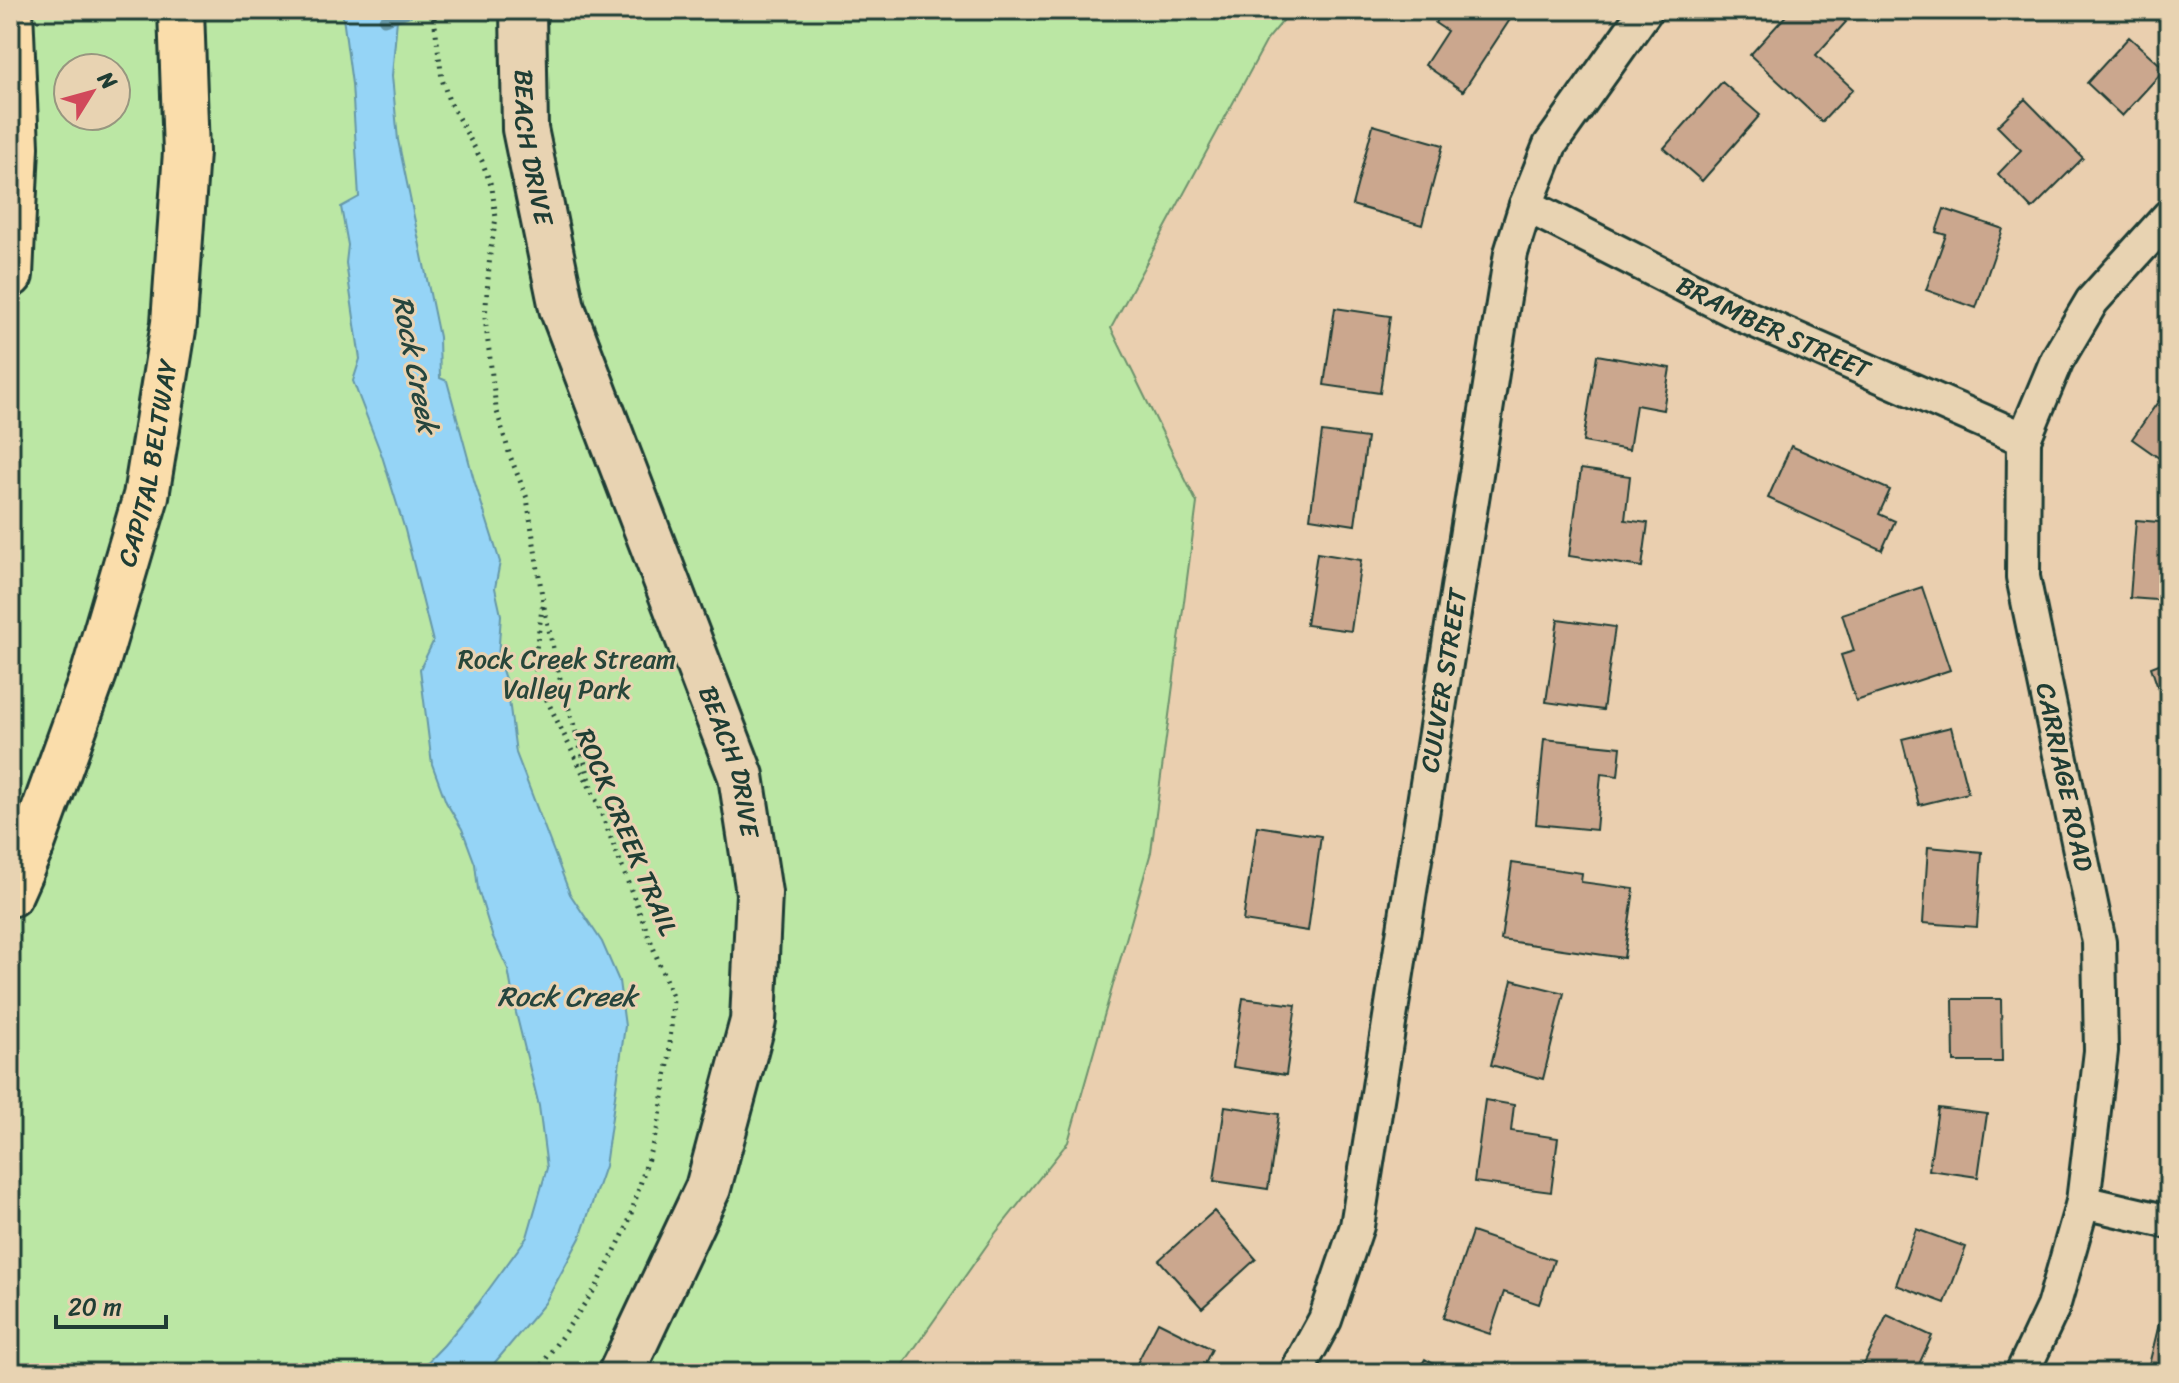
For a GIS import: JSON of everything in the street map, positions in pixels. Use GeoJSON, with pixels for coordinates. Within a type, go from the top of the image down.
{"type":"FeatureCollection","features":[{"type":"Feature","properties":{"kind":"highway"},"geometry":{"type":"LineString","coordinates":[[10,10],[16,147],[10,275]]}},
{"type":"Feature","properties":{"kind":"highway","name":"CAPITAL BELTWAY"},"geometry":{"type":"LineString","coordinates":[[10,894],[31,847],[94,673],[146,496],[174,323],[186,152],[181,10]]}},
{"type":"Feature","properties":{"kind":"street","name":"BEACH DRIVE"},"geometry":{"type":"LineString","coordinates":[[523,10],[525,129],[562,308],[741,776],[759,893],[753,1021],[708,1188],[621,1373]]}},
{"type":"Feature","properties":{"kind":"street","name":"CULVER STREET"},"geometry":{"type":"LineString","coordinates":[[1296,1373],[1325,1320],[1357,1226],[1511,253],[1550,145],[1646,10]]}},
{"type":"Feature","properties":{"kind":"street","name":"BRAMBER STREET"},"geometry":{"type":"LineString","coordinates":[[1526,205],[1744,316],[2024,439]]}},
{"type":"Feature","properties":{"kind":"street","name":"CARRIAGE ROAD"},"geometry":{"type":"LineString","coordinates":[[2022,1373],[2053,1307],[2083,1202],[2101,1051],[2099,942],[2023,577],[2024,439],[2057,360],[2092,301],[2169,216]]}},
{"type":"Feature","properties":{"kind":"street"},"geometry":{"type":"LineString","coordinates":[[2083,1202],[2169,1222]]}},
{"type":"Feature","properties":{"kind":"path","name":"ROCK CREEK TRAIL"},"geometry":{"type":"LineString","coordinates":[[433,10],[442,79],[449,101],[482,161],[492,188],[496,218],[485,318],[496,408],[527,498],[543,602],[534,663],[541,688],[597,802],[673,999],[669,1058],[659,1123],[627,1227],[597,1286],[536,1373]]}},
{"type":"Feature","properties":{"kind":"path"},"geometry":{"type":"LineString","coordinates":[[543,602],[559,675],[597,802]]}},
{"type":"Feature","properties":{"kind":"green space","name":"Rock Creek Stream Valley Park"},"geometry":{"type":"Polygon","coordinates":[[[10,10],[1292,10],[1267,40],[1111,328],[1197,503],[1151,852],[1068,1142],[994,1235],[897,1373],[10,1373],[10,10]]]}},
{"type":"Feature","properties":{"kind":"water","name":"Rock Creek"},"geometry":{"type":"Polygon","coordinates":[[[342,10],[394,10],[397,19],[392,76],[398,140],[439,337],[440,378],[447,381],[500,562],[495,588],[501,615],[498,658],[507,685],[516,753],[570,894],[602,942],[619,981],[625,1026],[605,1166],[580,1238],[545,1303],[486,1373],[417,1373],[478,1304],[527,1237],[547,1168],[539,1106],[508,969],[492,935],[478,889],[475,864],[432,764],[420,669],[433,642],[405,530],[382,456],[353,381],[360,359],[341,207],[359,197],[352,84],[342,10]]]}},
{"type":"Feature","properties":{"kind":"building"},"geometry":{"type":"Polygon","coordinates":[[[1444,10],[1499,10],[1511,18],[1463,91],[1425,65],[1447,31],[1435,23],[1444,10]]]}},
{"type":"Feature","properties":{"kind":"building"},"geometry":{"type":"Polygon","coordinates":[[[1791,10],[1833,10],[1846,22],[1816,55],[1853,89],[1822,122],[1750,55],[1791,10]]]}},
{"type":"Feature","properties":{"kind":"building"},"geometry":{"type":"Polygon","coordinates":[[[2129,37],[2165,69],[2122,116],[2087,83],[2129,37]]]}},
{"type":"Feature","properties":{"kind":"building"},"geometry":{"type":"Polygon","coordinates":[[[1722,82],[1760,115],[1702,181],[1664,148],[1722,82]]]}},
{"type":"Feature","properties":{"kind":"building"},"geometry":{"type":"Polygon","coordinates":[[[2025,99],[2083,158],[2032,209],[1998,174],[2021,150],[1997,126],[2025,99]]]}},
{"type":"Feature","properties":{"kind":"building"},"geometry":{"type":"Polygon","coordinates":[[[1373,125],[1443,145],[1422,225],[1352,205],[1373,125]]]}},
{"type":"Feature","properties":{"kind":"building"},"geometry":{"type":"Polygon","coordinates":[[[1944,209],[2003,229],[1976,308],[1926,290],[1946,235],[1936,232],[1944,209]]]}},
{"type":"Feature","properties":{"kind":"building"},"geometry":{"type":"Polygon","coordinates":[[[1335,308],[1390,316],[1380,393],[1324,385],[1335,308]]]}},
{"type":"Feature","properties":{"kind":"building"},"geometry":{"type":"Polygon","coordinates":[[[1597,355],[1670,368],[1663,410],[1636,405],[1629,450],[1583,442],[1597,355]]]}},
{"type":"Feature","properties":{"kind":"building"},"geometry":{"type":"Polygon","coordinates":[[[2169,386],[2169,465],[2132,439],[2169,386]]]}},
{"type":"Feature","properties":{"kind":"building"},"geometry":{"type":"Polygon","coordinates":[[[1322,432],[1367,438],[1355,525],[1310,518],[1322,432]]]}},
{"type":"Feature","properties":{"kind":"building"},"geometry":{"type":"Polygon","coordinates":[[[1791,446],[1890,490],[1879,514],[1895,521],[1882,550],[1768,498],[1791,446]]]}},
{"type":"Feature","properties":{"kind":"building"},"geometry":{"type":"Polygon","coordinates":[[[1581,469],[1630,476],[1625,520],[1648,523],[1642,567],[1569,556],[1581,469]]]}},
{"type":"Feature","properties":{"kind":"building"},"geometry":{"type":"Polygon","coordinates":[[[2136,520],[2169,523],[2169,601],[2130,598],[2136,520]]]}},
{"type":"Feature","properties":{"kind":"building"},"geometry":{"type":"Polygon","coordinates":[[[1317,553],[1361,560],[1351,631],[1306,625],[1317,553]]]}},
{"type":"Feature","properties":{"kind":"building"},"geometry":{"type":"Polygon","coordinates":[[[1922,587],[1950,670],[1856,701],[1841,655],[1854,651],[1842,614],[1922,587]]]}},
{"type":"Feature","properties":{"kind":"building"},"geometry":{"type":"Polygon","coordinates":[[[1558,619],[1615,627],[1603,710],[1546,702],[1558,619]]]}},
{"type":"Feature","properties":{"kind":"building"},"geometry":{"type":"Polygon","coordinates":[[[2169,660],[2169,721],[2151,667],[2169,660]]]}},
{"type":"Feature","properties":{"kind":"building"},"geometry":{"type":"Polygon","coordinates":[[[1951,727],[1968,793],[1919,805],[1902,739],[1951,727]]]}},
{"type":"Feature","properties":{"kind":"building"},"geometry":{"type":"Polygon","coordinates":[[[1544,739],[1621,747],[1618,776],[1601,774],[1596,830],[1536,824],[1544,739]]]}},
{"type":"Feature","properties":{"kind":"building"},"geometry":{"type":"Polygon","coordinates":[[[1257,826],[1321,836],[1308,931],[1243,921],[1257,826]]]}},
{"type":"Feature","properties":{"kind":"building"},"geometry":{"type":"Polygon","coordinates":[[[1928,847],[1982,852],[1977,927],[1923,923],[1928,847]]]}},
{"type":"Feature","properties":{"kind":"building"},"geometry":{"type":"Polygon","coordinates":[[[1512,863],[1582,873],[1581,882],[1634,889],[1624,958],[1501,940],[1512,863]]]}},
{"type":"Feature","properties":{"kind":"building"},"geometry":{"type":"Polygon","coordinates":[[[1512,980],[1564,993],[1543,1079],[1491,1065],[1512,980]]]}},
{"type":"Feature","properties":{"kind":"building"},"geometry":{"type":"Polygon","coordinates":[[[1243,998],[1296,1005],[1286,1075],[1233,1067],[1243,998]]]}},
{"type":"Feature","properties":{"kind":"building"},"geometry":{"type":"Polygon","coordinates":[[[1953,999],[2001,999],[2002,1062],[1954,1062],[1953,999]]]}},
{"type":"Feature","properties":{"kind":"building"},"geometry":{"type":"Polygon","coordinates":[[[1485,1100],[1514,1105],[1511,1131],[1558,1138],[1551,1192],[1474,1182],[1485,1100]]]}},
{"type":"Feature","properties":{"kind":"building"},"geometry":{"type":"Polygon","coordinates":[[[1225,1106],[1279,1114],[1268,1189],[1214,1181],[1225,1106]]]}},
{"type":"Feature","properties":{"kind":"building"},"geometry":{"type":"Polygon","coordinates":[[[1938,1108],[1987,1114],[1978,1177],[1929,1170],[1938,1108]]]}},
{"type":"Feature","properties":{"kind":"building"},"geometry":{"type":"Polygon","coordinates":[[[1214,1211],[1256,1259],[1202,1308],[1159,1260],[1214,1211]]]}},
{"type":"Feature","properties":{"kind":"building"},"geometry":{"type":"Polygon","coordinates":[[[1916,1229],[1966,1247],[1945,1303],[1896,1285],[1916,1229]]]}},
{"type":"Feature","properties":{"kind":"building"},"geometry":{"type":"Polygon","coordinates":[[[1472,1232],[1554,1260],[1539,1304],[1504,1292],[1490,1334],[1443,1318],[1472,1232]]]}},
{"type":"Feature","properties":{"kind":"building"},"geometry":{"type":"Polygon","coordinates":[[[1887,1315],[1932,1336],[1915,1373],[1860,1373],[1887,1315]]]}},
{"type":"Feature","properties":{"kind":"building"},"geometry":{"type":"Polygon","coordinates":[[[1158,1322],[1212,1349],[1200,1373],[1132,1373],[1158,1322]]]}},
{"type":"Feature","properties":{"kind":"building"},"geometry":{"type":"Polygon","coordinates":[[[2159,1324],[2169,1327],[2169,1373],[2147,1373],[2159,1324]]]}},
{"type":"Feature","properties":{"kind":"building"},"geometry":{"type":"Polygon","coordinates":[[[1425,1359],[1450,1373],[1417,1373],[1425,1359]]]}},
{"type":"Feature","properties":{"kind":"waterway"},"geometry":{"type":"LineString","coordinates":[[384,20],[414,10]]}}]}
